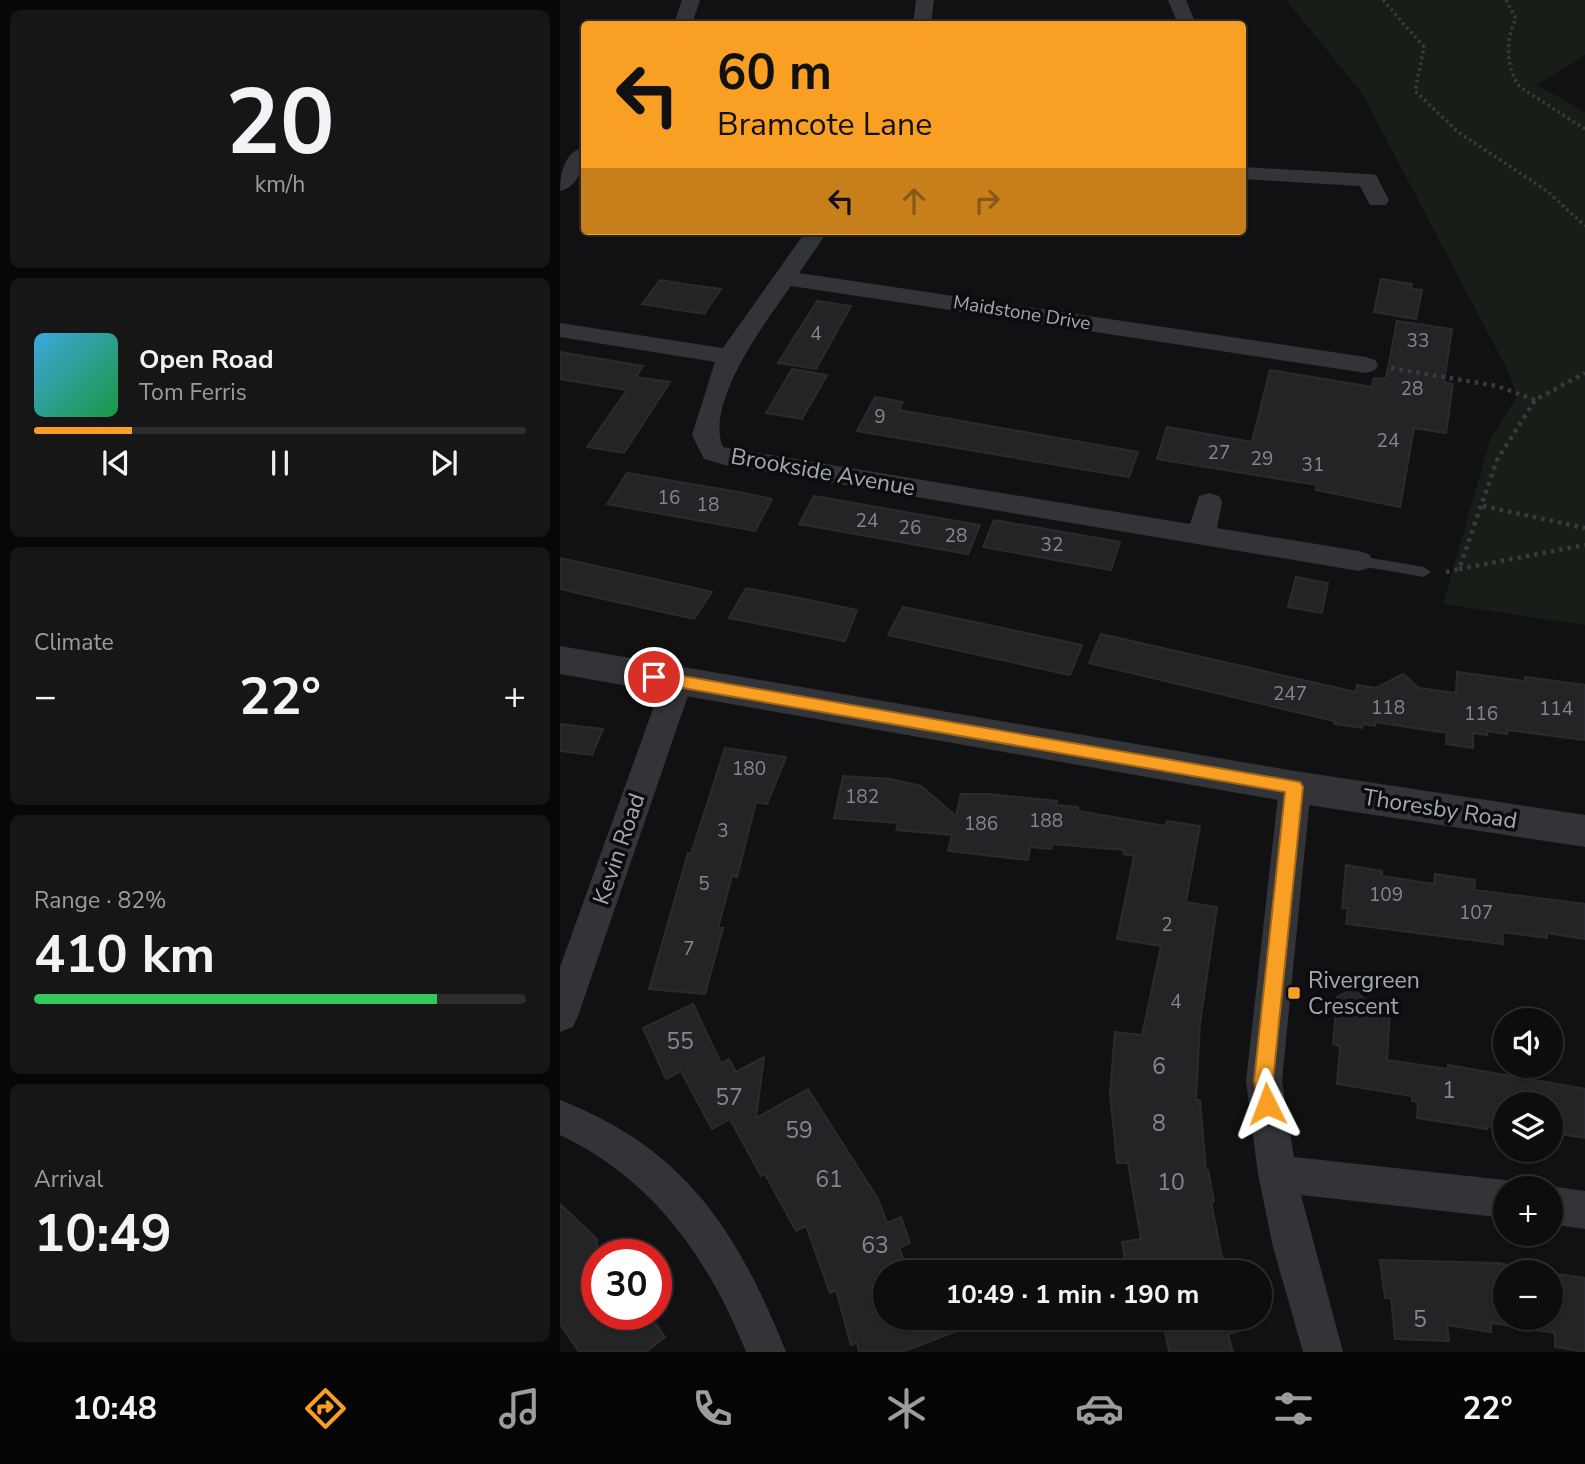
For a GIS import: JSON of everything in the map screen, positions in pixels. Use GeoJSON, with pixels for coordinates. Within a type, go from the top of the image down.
{"type":"FeatureCollection","features":[{"type":"Feature","properties":{"kind":"street"},"geometry":{"type":"LineString","coordinates":[[683,21],[691,0]]}},
{"type":"Feature","properties":{"kind":"street"},"geometry":{"type":"LineString","coordinates":[[922,21],[925,0]]}},
{"type":"Feature","properties":{"kind":"street"},"geometry":{"type":"LineString","coordinates":[[1177,0],[1186,21]]}},
{"type":"Feature","properties":{"kind":"street"},"geometry":{"type":"LineString","coordinates":[[560,185],[581,157]]}},
{"type":"Feature","properties":{"kind":"street"},"geometry":{"type":"LineString","coordinates":[[1246,173],[1368,180],[1378,200]]}},
{"type":"Feature","properties":{"kind":"street"},"geometry":{"type":"LineString","coordinates":[[560,330],[729,357],[814,235]]}},
{"type":"Feature","properties":{"kind":"street","name":"Maidstone Drive"},"geometry":{"type":"LineString","coordinates":[[786,278],[1366,365]]}},
{"type":"Feature","properties":{"kind":"street"},"geometry":{"type":"LineString","coordinates":[[1257,350],[1266,324]]}},
{"type":"Feature","properties":{"kind":"street","name":"Brookside Avenue"},"geometry":{"type":"LineString","coordinates":[[729,357],[705,435],[713,453],[767,467],[1359,561]]}},
{"type":"Feature","properties":{"kind":"street"},"geometry":{"type":"LineString","coordinates":[[1202,534],[1209,502]]}},
{"type":"Feature","properties":{"kind":"street","name":"Thoresby Road"},"geometry":{"type":"LineString","coordinates":[[560,660],[1294,787],[1585,831]]}},
{"type":"Feature","properties":{"kind":"street","name":"Kevin Road"},"geometry":{"type":"LineString","coordinates":[[560,1016],[678,681]]}},
{"type":"Feature","properties":{"kind":"street"},"geometry":{"type":"LineString","coordinates":[[1294,787],[1264,1081],[1277,1174],[1293,1247],[1323,1352]]}},
{"type":"Feature","properties":{"kind":"street"},"geometry":{"type":"LineString","coordinates":[[560,1117],[622,1153],[671,1193],[712,1241],[738,1287],[766,1352]]}},
{"type":"Feature","properties":{"kind":"street"},"geometry":{"type":"LineString","coordinates":[[1277,1174],[1493,1198]]}},
{"type":"Feature","properties":{"kind":"street"},"geometry":{"type":"LineString","coordinates":[[1563,1207],[1585,1210]]}},
{"type":"Feature","properties":{"kind":"lane"},"geometry":{"type":"LineString","coordinates":[[1359,561],[1424,572]]}},
{"type":"Feature","properties":{"kind":"path"},"geometry":{"type":"LineString","coordinates":[[1382,0],[1424,47],[1415,91],[1458,132],[1547,191],[1585,226]]}},
{"type":"Feature","properties":{"kind":"path"},"geometry":{"type":"LineString","coordinates":[[1506,0],[1516,19],[1508,34],[1512,77],[1520,88],[1585,129]]}},
{"type":"Feature","properties":{"kind":"path"},"geometry":{"type":"LineString","coordinates":[[1366,365],[1497,386],[1535,400]]}},
{"type":"Feature","properties":{"kind":"path"},"geometry":{"type":"LineString","coordinates":[[1459,569],[1497,460],[1535,400],[1585,373]]}},
{"type":"Feature","properties":{"kind":"path"},"geometry":{"type":"LineString","coordinates":[[1483,506],[1585,528]]}},
{"type":"Feature","properties":{"kind":"path"},"geometry":{"type":"LineString","coordinates":[[1424,572],[1449,572],[1585,545]]}},
{"type":"Feature","properties":{"kind":"shaded area"},"geometry":{"type":"Polygon","coordinates":[[[1286,0],[1585,0],[1585,55],[1537,85],[1585,112],[1585,625],[1443,604],[1490,440],[1517,396],[1508,371],[1362,93],[1286,0]]]}},
{"type":"Feature","properties":{"kind":"building"},"geometry":{"type":"Polygon","coordinates":[[[1381,279],[1412,284],[1411,289],[1422,290],[1416,319],[1374,312],[1381,279]]]}},
{"type":"Feature","properties":{"kind":"building"},"geometry":{"type":"Polygon","coordinates":[[[660,280],[721,289],[704,314],[642,304],[660,280]]]}},
{"type":"Feature","properties":{"kind":"building"},"geometry":{"type":"Polygon","coordinates":[[[817,301],[851,306],[816,369],[778,363],[817,301]]]}},
{"type":"Feature","properties":{"kind":"building"},"geometry":{"type":"Polygon","coordinates":[[[1397,321],[1452,329],[1444,382],[1453,384],[1446,433],[1414,428],[1400,507],[1316,490],[1317,485],[1157,459],[1167,427],[1252,442],[1270,370],[1372,387],[1374,378],[1386,379],[1397,321]]]}},
{"type":"Feature","properties":{"kind":"building"},"geometry":{"type":"Polygon","coordinates":[[[560,352],[643,366],[636,377],[670,382],[624,453],[587,447],[627,390],[560,379],[560,352]]]}},
{"type":"Feature","properties":{"kind":"building"},"geometry":{"type":"Polygon","coordinates":[[[792,369],[827,375],[802,419],[766,413],[792,369]]]}},
{"type":"Feature","properties":{"kind":"building"},"geometry":{"type":"Polygon","coordinates":[[[875,397],[903,402],[899,410],[1138,452],[1129,477],[857,431],[875,397]]]}},
{"type":"Feature","properties":{"kind":"building"},"geometry":{"type":"Polygon","coordinates":[[[627,473],[772,499],[755,531],[607,504],[627,473]]]}},
{"type":"Feature","properties":{"kind":"building"},"geometry":{"type":"Polygon","coordinates":[[[814,496],[980,525],[968,554],[799,524],[814,496]]]}},
{"type":"Feature","properties":{"kind":"building"},"geometry":{"type":"Polygon","coordinates":[[[994,520],[1120,542],[1111,570],[983,547],[994,520]]]}},
{"type":"Feature","properties":{"kind":"building"},"geometry":{"type":"Polygon","coordinates":[[[560,558],[712,592],[694,619],[608,600],[560,589],[560,558]]]}},
{"type":"Feature","properties":{"kind":"building"},"geometry":{"type":"Polygon","coordinates":[[[1296,577],[1328,583],[1322,613],[1288,607],[1296,577]]]}},
{"type":"Feature","properties":{"kind":"building"},"geometry":{"type":"Polygon","coordinates":[[[746,588],[857,610],[845,641],[729,618],[746,588]]]}},
{"type":"Feature","properties":{"kind":"building"},"geometry":{"type":"Polygon","coordinates":[[[903,607],[1082,645],[1070,675],[888,635],[903,607]]]}},
{"type":"Feature","properties":{"kind":"building"},"geometry":{"type":"Polygon","coordinates":[[[1101,634],[1356,692],[1357,685],[1376,688],[1403,674],[1419,688],[1456,693],[1457,672],[1585,685],[1585,740],[1507,730],[1507,734],[1487,731],[1487,735],[1473,733],[1473,748],[1446,744],[1447,733],[1375,722],[1375,726],[1363,724],[1362,728],[1334,724],[1334,721],[1089,663],[1101,634]]]}},
{"type":"Feature","properties":{"kind":"building"},"geometry":{"type":"Polygon","coordinates":[[[560,724],[603,729],[592,755],[560,751],[560,724]]]}},
{"type":"Feature","properties":{"kind":"building"},"geometry":{"type":"Polygon","coordinates":[[[725,748],[786,757],[767,804],[756,802],[737,877],[732,876],[718,928],[723,928],[705,994],[649,989],[688,853],[691,854],[725,748]]]}},
{"type":"Feature","properties":{"kind":"building"},"geometry":{"type":"Polygon","coordinates":[[[843,776],[890,779],[921,786],[956,816],[961,794],[988,794],[1057,801],[1056,805],[1078,807],[1078,811],[1165,826],[1167,821],[1200,826],[1186,902],[1217,907],[1200,1023],[1196,1100],[1200,1100],[1206,1170],[1214,1201],[1211,1202],[1223,1260],[1125,1260],[1122,1242],[1141,1239],[1128,1163],[1117,1163],[1110,1093],[1115,1032],[1142,1035],[1161,946],[1117,939],[1134,856],[1123,854],[1124,850],[1052,844],[1051,849],[1030,847],[1028,860],[948,851],[952,835],[896,830],[898,823],[834,818],[843,776]]]}},
{"type":"Feature","properties":{"kind":"building"},"geometry":{"type":"Polygon","coordinates":[[[1346,865],[1382,871],[1382,876],[1434,884],[1435,874],[1475,880],[1474,890],[1585,904],[1585,939],[1547,933],[1547,938],[1502,932],[1503,944],[1346,924],[1348,908],[1342,908],[1346,865]]]}},
{"type":"Feature","properties":{"kind":"building"},"geometry":{"type":"Polygon","coordinates":[[[1353,988],[1374,1009],[1390,1011],[1387,1060],[1448,1069],[1448,1065],[1493,1073],[1493,1078],[1522,1078],[1585,1089],[1585,1138],[1563,1134],[1563,1092],[1493,1092],[1493,1127],[1487,1126],[1487,1129],[1417,1118],[1418,1102],[1412,1101],[1412,1096],[1337,1084],[1340,1046],[1333,1044],[1337,997],[1353,988]]]}},
{"type":"Feature","properties":{"kind":"building"},"geometry":{"type":"Polygon","coordinates":[[[693,1004],[721,1063],[729,1059],[736,1072],[764,1057],[756,1118],[808,1089],[878,1199],[887,1223],[901,1217],[910,1243],[899,1248],[904,1260],[873,1260],[873,1330],[960,1330],[902,1352],[859,1352],[857,1343],[851,1345],[836,1290],[830,1293],[806,1226],[796,1231],[765,1174],[761,1176],[730,1119],[712,1129],[681,1071],[666,1079],[643,1028],[693,1004]]]}},
{"type":"Feature","properties":{"kind":"building"},"geometry":{"type":"Polygon","coordinates":[[[560,1204],[597,1239],[581,1239],[581,1330],[660,1330],[665,1337],[646,1352],[579,1352],[560,1324],[560,1204]]]}},
{"type":"Feature","properties":{"kind":"building"},"geometry":{"type":"Polygon","coordinates":[[[1380,1260],[1493,1263],[1491,1332],[1447,1325],[1449,1341],[1395,1339],[1391,1298],[1385,1298],[1380,1260]]]}},
{"type":"Feature","properties":{"kind":"building"},"geometry":{"type":"Polygon","coordinates":[[[1563,1275],[1585,1278],[1585,1352],[1555,1347],[1555,1333],[1536,1330],[1563,1330],[1563,1275]]]}},
{"type":"Feature","properties":{"kind":"building"},"geometry":{"type":"Polygon","coordinates":[[[1165,1330],[1236,1330],[1228,1334],[1233,1352],[1169,1352],[1165,1330]]]}},
{"type":"Feature","properties":{"kind":"place","name":"Rivergreen Crescent"},"geometry":{"type":"Point","coordinates":[1294,993]}},
{"type":"Feature","properties":{"kind":"route"},"geometry":{"type":"LineString","coordinates":[[654,677],[1294,787],[1264,1081],[1267,1104]]}}]}
